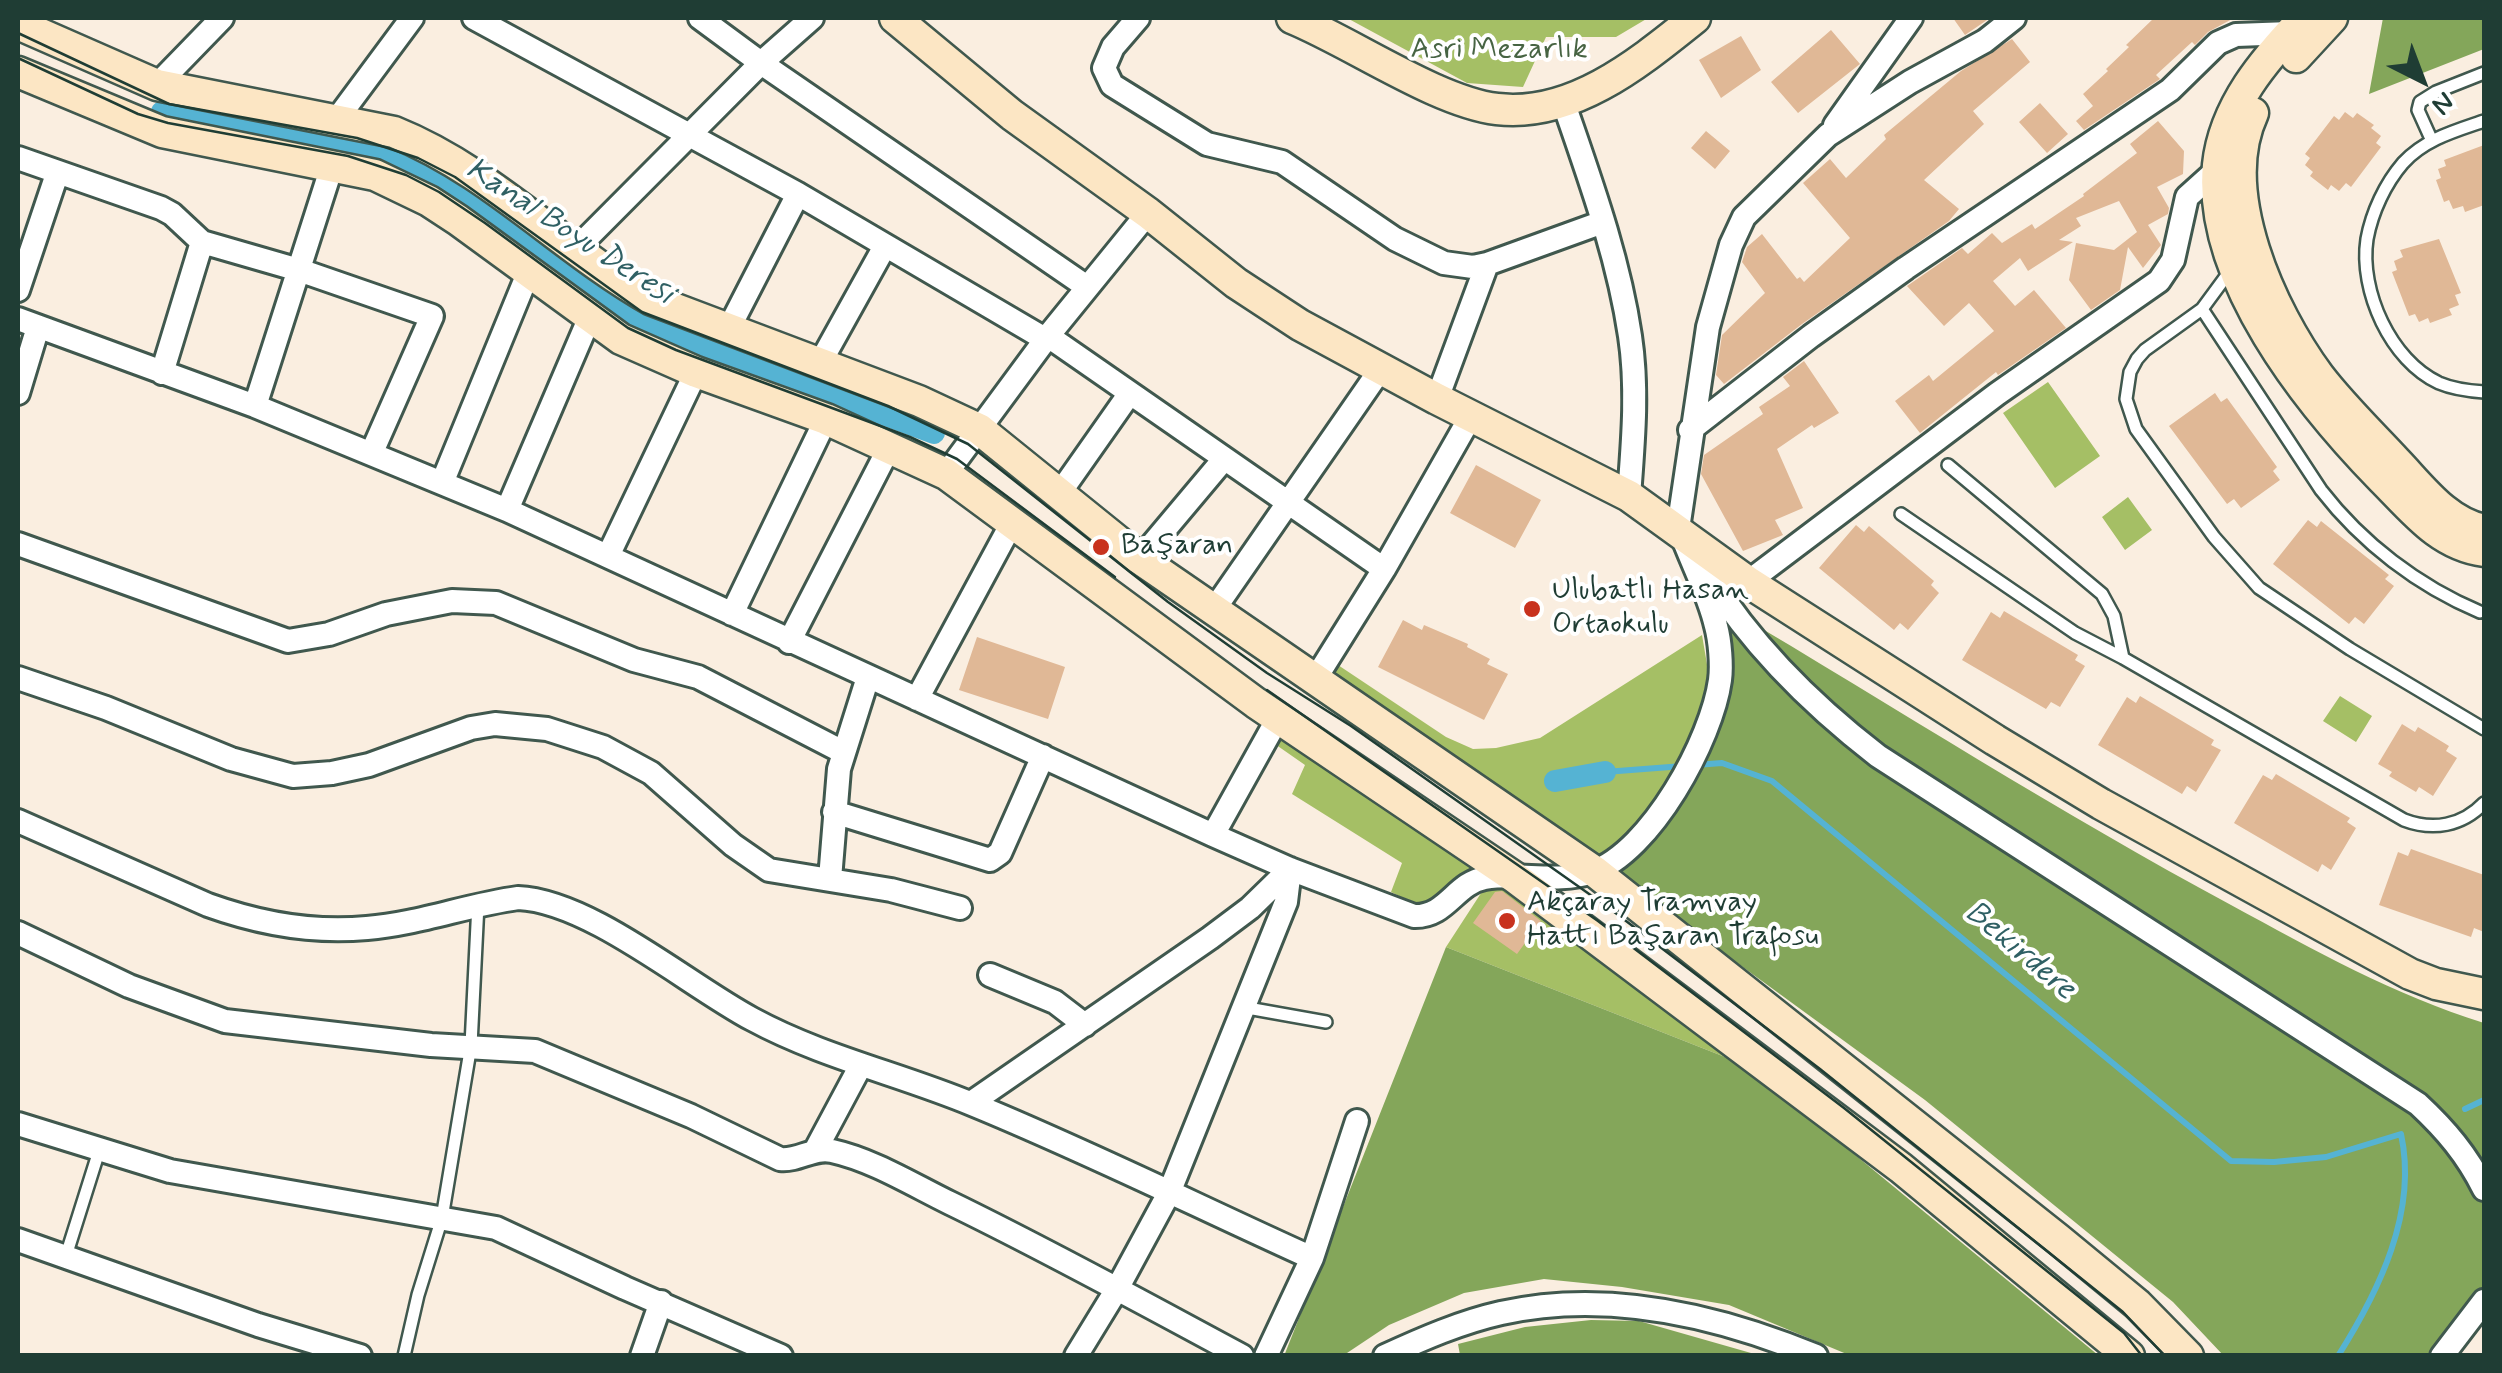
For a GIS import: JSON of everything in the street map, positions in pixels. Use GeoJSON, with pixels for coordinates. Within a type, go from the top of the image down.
{"type":"FeatureCollection","features":[{"type":"Feature","properties":{"kind":"main road"},"geometry":{"type":"LineString","coordinates":[[895,18],[1012,116],[1263,302],[1380,370],[1629,496],[1748,582],[2100,804],[2410,974],[2484,994]]}},
{"type":"Feature","properties":{"kind":"main road"},"geometry":{"type":"LineString","coordinates":[[1292,18],[1447,93],[1476,104],[1516,109],[1563,100],[1620,74],[1695,18]]}},
{"type":"Feature","properties":{"kind":"main road"},"geometry":{"type":"LineString","coordinates":[[1318,18],[1465,90],[1513,97],[1556,88],[1595,70],[1675,18]]}},
{"type":"Feature","properties":{"kind":"main road"},"geometry":{"type":"LineString","coordinates":[[2332,18],[2275,81],[2246,127],[2239,182],[2248,230],[2274,295],[2320,376],[2434,501],[2464,524],[2484,530]]}},
{"type":"Feature","properties":{"kind":"main road"},"geometry":{"type":"LineString","coordinates":[[18,24],[157,84],[337,119],[394,132],[424,144],[493,187],[624,284],[652,300],[820,362],[962,451],[1059,494],[1140,559],[1594,871],[2138,1304],[2188,1356]]}},
{"type":"Feature","properties":{"kind":"main road"},"geometry":{"type":"LineString","coordinates":[[2297,25],[2235,106],[2225,132],[2217,170],[2222,232],[2266,332],[2318,410],[2430,527],[2459,545],[2484,552]]}},
{"type":"Feature","properties":{"kind":"main road"},"geometry":{"type":"LineString","coordinates":[[18,72],[162,132],[376,175],[429,200],[621,339],[890,446],[962,451]]}},
{"type":"Feature","properties":{"kind":"main road"},"geometry":{"type":"LineString","coordinates":[[962,451],[1012,521],[1278,718],[1514,877],[1900,1168],[2130,1356]]}},
{"type":"Feature","properties":{"kind":"street"},"geometry":{"type":"LineString","coordinates":[[18,24],[24,18]]}},
{"type":"Feature","properties":{"kind":"street"},"geometry":{"type":"LineString","coordinates":[[157,84],[222,18]]}},
{"type":"Feature","properties":{"kind":"street"},"geometry":{"type":"LineString","coordinates":[[337,119],[412,18]]}},
{"type":"Feature","properties":{"kind":"street"},"geometry":{"type":"LineString","coordinates":[[474,18],[798,194],[1046,337],[1384,569]]}},
{"type":"Feature","properties":{"kind":"street"},"geometry":{"type":"LineString","coordinates":[[700,18],[1086,287]]}},
{"type":"Feature","properties":{"kind":"street"},"geometry":{"type":"LineString","coordinates":[[577,248],[760,63],[812,18]]}},
{"type":"Feature","properties":{"kind":"street"},"geometry":{"type":"LineString","coordinates":[[1138,18],[1106,58],[1104,68],[1112,85],[1206,144],[1282,162],[1418,252],[1459,266],[1487,264],[1604,222]]}},
{"type":"Feature","properties":{"kind":"street"},"geometry":{"type":"LineString","coordinates":[[1828,135],[1910,18]]}},
{"type":"Feature","properties":{"kind":"street"},"geometry":{"type":"LineString","coordinates":[[18,393],[28,323],[372,452],[508,510],[1290,869],[1414,916],[1428,916],[1468,884],[1485,878],[1567,877],[1594,871],[1616,859],[1634,842],[1675,787],[1702,738],[1720,678],[1717,627],[1679,531],[1690,430],[1708,327],[1734,233],[1762,198],[1828,135],[1910,82],[1986,41],[2014,18]]}},
{"type":"Feature","properties":{"kind":"street"},"geometry":{"type":"LineString","coordinates":[[1690,430],[1906,268],[2170,90],[2218,43],[2236,35],[2297,25]]}},
{"type":"Feature","properties":{"kind":"street"},"geometry":{"type":"LineString","coordinates":[[1563,100],[1604,222],[1630,335],[1634,428],[1629,496]]}},
{"type":"Feature","properties":{"kind":"street"},"geometry":{"type":"LineString","coordinates":[[18,158],[162,208],[202,242],[432,316],[372,452]]}},
{"type":"Feature","properties":{"kind":"street"},"geometry":{"type":"LineString","coordinates":[[255,406],[332,166]]}},
{"type":"Feature","properties":{"kind":"street"},"geometry":{"type":"LineString","coordinates":[[1748,582],[1997,394],[2159,281],[2173,260],[2188,197],[2217,170]]}},
{"type":"Feature","properties":{"kind":"street"},"geometry":{"type":"LineString","coordinates":[[18,290],[57,174]]}},
{"type":"Feature","properties":{"kind":"street"},"geometry":{"type":"LineString","coordinates":[[728,330],[798,194]]}},
{"type":"Feature","properties":{"kind":"street"},"geometry":{"type":"LineString","coordinates":[[962,451],[1046,337],[1148,214]]}},
{"type":"Feature","properties":{"kind":"street"},"geometry":{"type":"LineString","coordinates":[[162,373],[202,242]]}},
{"type":"Feature","properties":{"kind":"street"},"geometry":{"type":"LineString","coordinates":[[820,362],[885,246]]}},
{"type":"Feature","properties":{"kind":"street"},"geometry":{"type":"LineString","coordinates":[[1436,399],[1487,264]]}},
{"type":"Feature","properties":{"kind":"street"},"geometry":{"type":"LineString","coordinates":[[442,483],[529,272]]}},
{"type":"Feature","properties":{"kind":"street"},"geometry":{"type":"LineString","coordinates":[[508,510],[589,319]]}},
{"type":"Feature","properties":{"kind":"street"},"geometry":{"type":"LineString","coordinates":[[1214,610],[1380,370]]}},
{"type":"Feature","properties":{"kind":"street"},"geometry":{"type":"LineString","coordinates":[[608,556],[696,372]]}},
{"type":"Feature","properties":{"kind":"street"},"geometry":{"type":"LineString","coordinates":[[1059,494],[1130,393]]}},
{"type":"Feature","properties":{"kind":"street"},"geometry":{"type":"LineString","coordinates":[[1314,681],[1384,569],[1471,416]]}},
{"type":"Feature","properties":{"kind":"street"},"geometry":{"type":"LineString","coordinates":[[732,614],[826,419]]}},
{"type":"Feature","properties":{"kind":"street"},"geometry":{"type":"LineString","coordinates":[[789,642],[890,446]]}},
{"type":"Feature","properties":{"kind":"street"},"geometry":{"type":"LineString","coordinates":[[1140,559],[1224,458]]}},
{"type":"Feature","properties":{"kind":"street"},"geometry":{"type":"LineString","coordinates":[[917,699],[1012,521]]}},
{"type":"Feature","properties":{"kind":"street"},"geometry":{"type":"LineString","coordinates":[[1679,531],[1729,609],[1835,723],[1878,756],[2418,1104],[2448,1131],[2469,1159],[2484,1189]]}},
{"type":"Feature","properties":{"kind":"street"},"geometry":{"type":"LineString","coordinates":[[18,544],[288,641],[328,634],[386,614],[452,601],[496,603],[634,660],[698,677],[842,752]]}},
{"type":"Feature","properties":{"kind":"street"},"geometry":{"type":"LineString","coordinates":[[830,879],[842,752],[868,677]]}},
{"type":"Feature","properties":{"kind":"street"},"geometry":{"type":"LineString","coordinates":[[18,678],[106,708],[243,763],[293,776],[332,774],[471,728],[495,724],[565,733],[603,746],[651,773],[761,866],[778,873],[830,879],[960,908]]}},
{"type":"Feature","properties":{"kind":"street"},"geometry":{"type":"LineString","coordinates":[[1213,835],[1278,718]]}},
{"type":"Feature","properties":{"kind":"street"},"geometry":{"type":"LineString","coordinates":[[834,812],[990,860],[1000,853],[1044,756]]}},
{"type":"Feature","properties":{"kind":"street"},"geometry":{"type":"LineString","coordinates":[[18,821],[208,905],[237,916],[289,926],[368,928],[518,898],[552,905],[644,950],[754,1020],[861,1066],[970,1103],[1312,1258]]}},
{"type":"Feature","properties":{"kind":"street"},"geometry":{"type":"LineString","coordinates":[[1076,1356],[1168,1193],[1286,902],[1290,869]]}},
{"type":"Feature","properties":{"kind":"street"},"geometry":{"type":"LineString","coordinates":[[970,1103],[1250,908],[1290,869]]}},
{"type":"Feature","properties":{"kind":"street"},"geometry":{"type":"LineString","coordinates":[[18,933],[129,986],[225,1021],[431,1045],[518,1048],[554,1057],[780,1158],[791,1160],[815,1151],[834,1151],[892,1175],[1242,1356]]}},
{"type":"Feature","properties":{"kind":"street"},"geometry":{"type":"LineString","coordinates":[[990,975],[1044,997],[1085,1026]]}},
{"type":"Feature","properties":{"kind":"street"},"geometry":{"type":"LineString","coordinates":[[815,1151],[861,1066]]}},
{"type":"Feature","properties":{"kind":"street"},"geometry":{"type":"LineString","coordinates":[[1266,1356],[1312,1258],[1357,1121]]}},
{"type":"Feature","properties":{"kind":"street"},"geometry":{"type":"LineString","coordinates":[[18,1124],[202,1178],[496,1228],[781,1356]]}},
{"type":"Feature","properties":{"kind":"street"},"geometry":{"type":"LineString","coordinates":[[18,1240],[258,1325],[360,1356]]}},
{"type":"Feature","properties":{"kind":"street"},"geometry":{"type":"LineString","coordinates":[[2442,1356],[2484,1301]]}},
{"type":"Feature","properties":{"kind":"street"},"geometry":{"type":"LineString","coordinates":[[642,1356],[661,1302]]}},
{"type":"Feature","properties":{"kind":"street"},"geometry":{"type":"LineString","coordinates":[[1385,1356],[1501,1313],[1559,1305],[1655,1308],[1703,1317],[1756,1332],[1816,1356]]}},
{"type":"Feature","properties":{"kind":"lane"},"geometry":{"type":"LineString","coordinates":[[2432,141],[2418,110],[2420,102],[2484,74]]}},
{"type":"Feature","properties":{"kind":"lane"},"geometry":{"type":"LineString","coordinates":[[2484,120],[2432,141],[2402,165],[2376,208],[2367,241],[2370,288],[2391,337],[2414,366],[2443,385],[2484,392]]}},
{"type":"Feature","properties":{"kind":"lane"},"geometry":{"type":"LineString","coordinates":[[2234,264],[2202,309],[2137,359],[2130,372],[2126,399],[2136,430],[2214,536],[2259,588],[2484,729]]}},
{"type":"Feature","properties":{"kind":"lane"},"geometry":{"type":"LineString","coordinates":[[2202,309],[2320,490],[2341,514],[2426,586],[2480,612]]}},
{"type":"Feature","properties":{"kind":"lane"},"geometry":{"type":"LineString","coordinates":[[1948,466],[2102,594],[2114,616],[2123,658]]}},
{"type":"Feature","properties":{"kind":"lane"},"geometry":{"type":"LineString","coordinates":[[1901,514],[2075,633],[2404,820],[2424,826],[2453,824],[2465,820],[2484,803]]}},
{"type":"Feature","properties":{"kind":"lane"},"geometry":{"type":"LineString","coordinates":[[404,1356],[442,1218],[471,1045],[478,904]]}},
{"type":"Feature","properties":{"kind":"lane"},"geometry":{"type":"LineString","coordinates":[[1242,1006],[1326,1022]]}},
{"type":"Feature","properties":{"kind":"lane"},"geometry":{"type":"LineString","coordinates":[[65,1259],[99,1150]]}},
{"type":"Feature","properties":{"kind":"green space","name":"Asri Mezarlık"},"geometry":{"type":"Polygon","coordinates":[[[1347,18],[1648,18],[1616,37],[1546,37],[1523,87],[1467,83],[1347,18]]]}},
{"type":"Feature","properties":{"kind":"green space"},"geometry":{"type":"Polygon","coordinates":[[[2383,18],[2484,18],[2484,49],[2369,94],[2383,18]]]}},
{"type":"Feature","properties":{"kind":"green space"},"geometry":{"type":"Polygon","coordinates":[[[2048,382],[2100,456],[2055,488],[2003,413],[2048,382]]]}},
{"type":"Feature","properties":{"kind":"green space"},"geometry":{"type":"Polygon","coordinates":[[[2128,497],[2152,530],[2125,550],[2102,517],[2128,497]]]}},
{"type":"Feature","properties":{"kind":"green space"},"geometry":{"type":"Polygon","coordinates":[[[1729,609],[2167,870],[2386,985],[2484,1023],[2484,1301],[2432,1355],[2223,1355],[2173,1302],[1925,1100],[1614,873],[1660,832],[1685,796],[1711,743],[1717,627],[1729,609]]]}},
{"type":"Feature","properties":{"kind":"green space"},"geometry":{"type":"Polygon","coordinates":[[[1702,635],[1710,682],[1697,734],[1652,814],[1596,863],[1328,685],[1338,665],[1446,737],[1473,749],[1496,748],[1540,738],[1702,635]]]}},
{"type":"Feature","properties":{"kind":"green space"},"geometry":{"type":"Polygon","coordinates":[[[2340,696],[2372,716],[2356,742],[2323,721],[2340,696]]]}},
{"type":"Feature","properties":{"kind":"green space"},"geometry":{"type":"Polygon","coordinates":[[[1282,726],[1493,869],[1428,910],[1391,892],[1402,863],[1292,794],[1305,765],[1272,742],[1282,726]]]}},
{"type":"Feature","properties":{"kind":"green space"},"geometry":{"type":"Polygon","coordinates":[[[1512,882],[1763,1079],[1725,1057],[1446,947],[1485,887],[1512,882]]]}},
{"type":"Feature","properties":{"kind":"green space"},"geometry":{"type":"Polygon","coordinates":[[[1446,947],[1725,1057],[1763,1079],[2098,1355],[1849,1355],[1729,1305],[1544,1279],[1464,1293],[1389,1325],[1344,1355],[1284,1356],[1446,947]]]}},
{"type":"Feature","properties":{"kind":"green space"},"geometry":{"type":"Polygon","coordinates":[[[1591,1320],[1639,1321],[1758,1355],[1460,1355],[1458,1344],[1525,1327],[1591,1320]]]}},
{"type":"Feature","properties":{"kind":"building"},"geometry":{"type":"Polygon","coordinates":[[[1953,18],[1990,18],[1965,35],[1953,18]]]}},
{"type":"Feature","properties":{"kind":"building"},"geometry":{"type":"Polygon","coordinates":[[[2154,18],[2234,18],[2208,32],[2195,45],[2192,42],[2156,75],[2160,79],[2084,130],[2076,121],[2093,106],[2083,94],[2154,18]]]}},
{"type":"Feature","properties":{"kind":"building"},"geometry":{"type":"Polygon","coordinates":[[[1831,30],[1860,64],[1798,113],[1771,82],[1831,30]]]}},
{"type":"Feature","properties":{"kind":"building"},"geometry":{"type":"Polygon","coordinates":[[[1741,36],[1761,70],[1721,98],[1699,60],[1741,36]]]}},
{"type":"Feature","properties":{"kind":"building"},"geometry":{"type":"Polygon","coordinates":[[[2012,39],[2030,62],[1973,111],[1984,124],[1924,180],[1959,209],[1949,221],[1724,384],[1716,375],[1722,335],[1765,293],[1742,262],[1747,247],[1762,234],[1797,279],[1800,277],[1804,282],[1850,238],[1803,183],[1830,159],[1846,178],[1886,139],[1884,135],[1961,71],[2012,39]]]}},
{"type":"Feature","properties":{"kind":"building"},"geometry":{"type":"Polygon","coordinates":[[[2040,103],[2068,134],[2047,153],[2019,122],[2040,103]]]}},
{"type":"Feature","properties":{"kind":"building"},"geometry":{"type":"Polygon","coordinates":[[[2345,112],[2353,118],[2357,113],[2374,125],[2371,128],[2381,136],[2376,143],[2381,147],[2351,187],[2346,183],[2339,191],[2331,185],[2328,190],[2310,176],[2313,172],[2305,165],[2310,158],[2305,154],[2334,116],[2339,120],[2345,112]]]}},
{"type":"Feature","properties":{"kind":"building"},"geometry":{"type":"Polygon","coordinates":[[[2158,121],[2184,151],[2183,174],[2157,187],[2169,208],[2168,214],[2148,225],[2161,245],[2143,268],[2128,247],[2120,290],[2091,310],[2069,280],[2076,243],[2114,250],[2137,232],[2119,201],[2076,218],[2081,226],[2059,240],[2073,242],[2028,271],[2020,258],[1993,281],[2015,306],[2034,290],[2066,328],[1998,375],[1996,372],[1920,433],[1895,401],[1929,375],[1933,381],[1994,331],[1969,303],[1944,326],[1907,286],[1962,248],[1968,254],[1992,233],[2002,243],[2032,224],[2035,229],[2137,153],[2130,144],[2158,121]]]}},
{"type":"Feature","properties":{"kind":"building"},"geometry":{"type":"Polygon","coordinates":[[[1706,131],[1730,151],[1715,169],[1691,148],[1706,131]]]}},
{"type":"Feature","properties":{"kind":"building"},"geometry":{"type":"Polygon","coordinates":[[[2484,145],[2484,205],[2465,212],[2463,206],[2453,209],[2449,200],[2444,202],[2436,180],[2441,178],[2438,169],[2446,166],[2444,160],[2484,145]]]}},
{"type":"Feature","properties":{"kind":"building"},"geometry":{"type":"Polygon","coordinates":[[[2439,239],[2461,293],[2455,295],[2459,305],[2449,309],[2452,315],[2430,323],[2428,318],[2419,322],[2415,314],[2409,316],[2392,272],[2397,270],[2394,261],[2403,257],[2400,250],[2439,239]]]}},
{"type":"Feature","properties":{"kind":"building"},"geometry":{"type":"Polygon","coordinates":[[[1804,361],[1839,413],[1814,428],[1812,425],[1777,449],[1803,508],[1775,520],[1783,535],[1743,551],[1701,474],[1704,455],[1763,414],[1759,407],[1790,386],[1783,377],[1804,361]]]}},
{"type":"Feature","properties":{"kind":"building"},"geometry":{"type":"Polygon","coordinates":[[[2215,393],[2221,402],[2227,398],[2277,467],[2273,471],[2280,480],[2241,508],[2234,499],[2227,504],[2169,426],[2215,393]]]}},
{"type":"Feature","properties":{"kind":"building"},"geometry":{"type":"Polygon","coordinates":[[[1476,465],[1541,500],[1515,548],[1450,513],[1476,465]]]}},
{"type":"Feature","properties":{"kind":"building"},"geometry":{"type":"Polygon","coordinates":[[[2308,520],[2317,527],[2321,521],[2389,575],[2385,579],[2394,586],[2364,624],[2355,617],[2349,624],[2273,564],[2308,520]]]}},
{"type":"Feature","properties":{"kind":"building"},"geometry":{"type":"Polygon","coordinates":[[[1856,525],[1864,532],[1869,526],[1934,581],[1931,585],[1939,593],[1908,630],[1900,623],[1894,630],[1819,568],[1856,525]]]}},
{"type":"Feature","properties":{"kind":"building"},"geometry":{"type":"Polygon","coordinates":[[[2004,611],[2078,655],[2075,660],[2085,666],[2060,707],[2051,702],[2046,709],[1962,660],[1991,612],[2000,618],[2004,611]]]}},
{"type":"Feature","properties":{"kind":"building"},"geometry":{"type":"Polygon","coordinates":[[[1403,620],[1468,644],[1467,647],[1490,659],[1487,664],[1508,674],[1484,720],[1378,667],[1403,620]]]}},
{"type":"Feature","properties":{"kind":"building"},"geometry":{"type":"Polygon","coordinates":[[[977,637],[1065,667],[1048,719],[959,690],[977,637]]]}},
{"type":"Feature","properties":{"kind":"building"},"geometry":{"type":"Polygon","coordinates":[[[2140,696],[2214,740],[2211,745],[2221,750],[2196,792],[2187,786],[2182,794],[2098,745],[2127,697],[2136,703],[2140,696]]]}},
{"type":"Feature","properties":{"kind":"building"},"geometry":{"type":"Polygon","coordinates":[[[2402,724],[2415,732],[2418,727],[2449,746],[2446,751],[2457,758],[2433,796],[2419,787],[2416,792],[2389,776],[2392,772],[2378,764],[2402,724]]]}},
{"type":"Feature","properties":{"kind":"building"},"geometry":{"type":"Polygon","coordinates":[[[2276,774],[2350,818],[2347,822],[2356,828],[2331,870],[2322,864],[2318,872],[2234,823],[2263,775],[2272,780],[2276,774]]]}},
{"type":"Feature","properties":{"kind":"building"},"geometry":{"type":"Polygon","coordinates":[[[2411,849],[2484,875],[2484,932],[2474,928],[2471,937],[2379,905],[2398,852],[2408,856],[2411,849]]]}},
{"type":"Feature","properties":{"kind":"building","name":"Akçaray Tramvay Hattı Başaran Trafosu"},"geometry":{"type":"Polygon","coordinates":[[[1502,891],[1541,921],[1517,954],[1473,923],[1495,892],[1502,891]]]}},
{"type":"Feature","properties":{"kind":"waterway","name":"Kanal Boyu Deresi"},"geometry":{"type":"LineString","coordinates":[[162,112],[378,155],[428,178],[481,210],[640,324],[934,433]]}},
{"type":"Feature","properties":{"kind":"waterway","name":"Bekirdere"},"geometry":{"type":"LineString","coordinates":[[1696,765],[1722,763],[1772,781],[2231,1161],[2326,1157],[2401,1134],[2404,1192],[2391,1250],[2368,1305],[2338,1356]]}},
{"type":"Feature","properties":{"kind":"waterway","name":"Bekirdere"},"geometry":{"type":"LineString","coordinates":[[1605,772],[1683,766]]}},
{"type":"Feature","properties":{"kind":"waterway"},"geometry":{"type":"LineString","coordinates":[[1555,781],[1605,772]]}},
{"type":"Feature","properties":{"kind":"waterway","name":"Bekirdere"},"geometry":{"type":"LineString","coordinates":[[2465,1109],[2484,1100]]}},
{"type":"Feature","properties":{"kind":"tram line"},"geometry":{"type":"LineString","coordinates":[[18,33],[169,104],[357,138],[418,158],[455,177],[642,312],[888,406],[968,444],[1168,602],[1609,908],[1820,1069],[2123,1312],[2165,1356]]}},
{"type":"Feature","properties":{"kind":"tram line"},"geometry":{"type":"LineString","coordinates":[[18,58],[138,114],[348,156],[406,175],[485,223],[628,328],[676,350],[910,437],[957,459],[1115,577]]}},
{"type":"Feature","properties":{"kind":"tram line"},"geometry":{"type":"LineString","coordinates":[[1267,690],[1598,921],[1844,1108],[2124,1333],[2142,1356]]}},
{"type":"Feature","properties":{"kind":"place","name":"Başaran"},"geometry":{"type":"Point","coordinates":[1101,547]}},
{"type":"Feature","properties":{"kind":"place","name":"Ulubatlı Hasan Ortaokulu"},"geometry":{"type":"Point","coordinates":[1532,609]}},
{"type":"Feature","properties":{"kind":"place","name":"Akçaray Tramvay Hattı Başaran Trafosu"},"geometry":{"type":"Point","coordinates":[1507,921]}}]}
